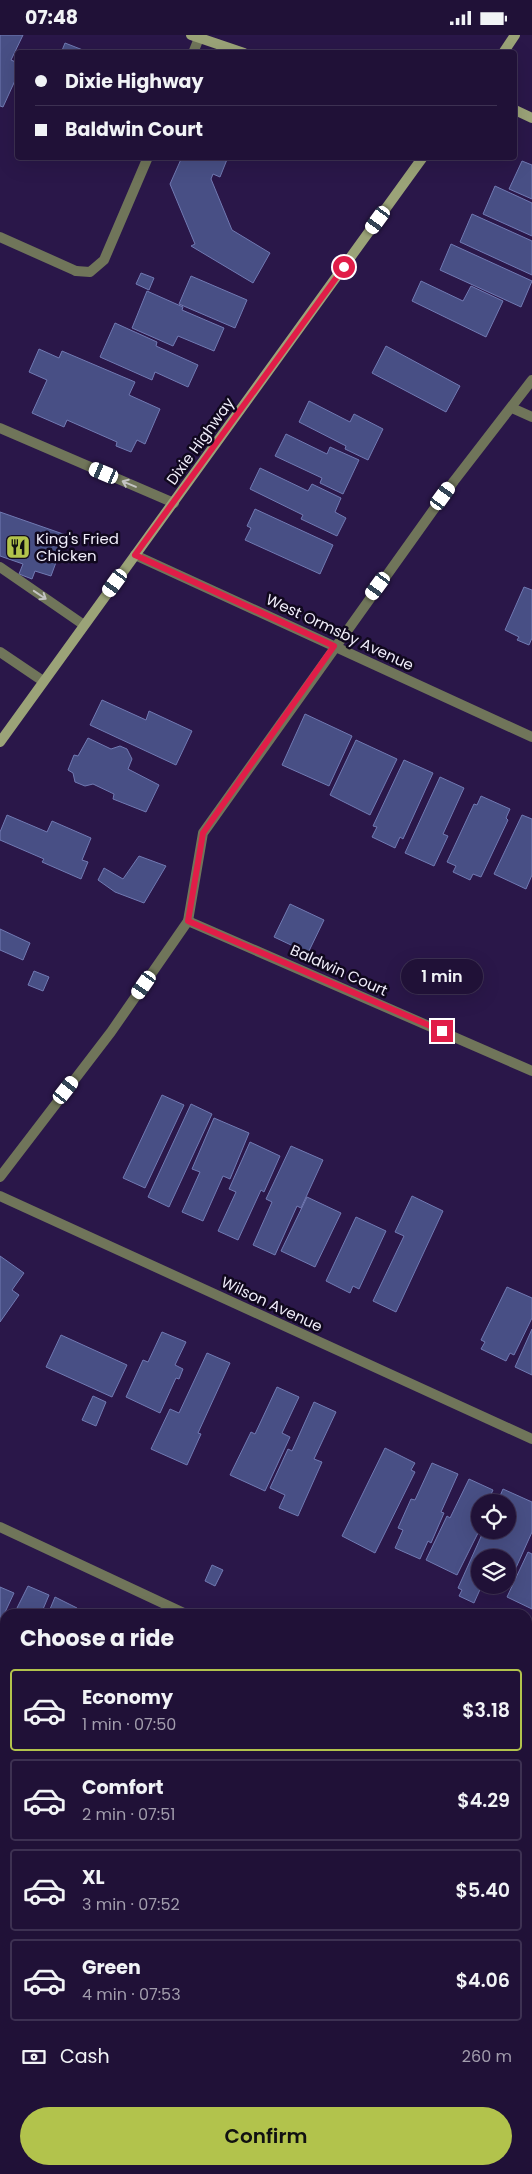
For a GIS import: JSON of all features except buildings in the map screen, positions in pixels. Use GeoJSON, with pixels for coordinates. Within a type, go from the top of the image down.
{"type":"FeatureCollection","features":[{"type":"Feature","properties":{"kind":"street"},"geometry":{"type":"LineString","coordinates":[[505,50],[515,35]]}},
{"type":"Feature","properties":{"kind":"street"},"geometry":{"type":"LineString","coordinates":[[193,50],[195,37],[235,50]]}},
{"type":"Feature","properties":{"kind":"street"},"geometry":{"type":"LineString","coordinates":[[517,111],[532,118]]}},
{"type":"Feature","properties":{"kind":"street"},"geometry":{"type":"LineString","coordinates":[[0,237],[76,271],[90,272],[104,260],[147,160]]}},
{"type":"Feature","properties":{"kind":"street","name":"Dixie Highway"},"geometry":{"type":"LineString","coordinates":[[0,742],[421,160]]}},
{"type":"Feature","properties":{"kind":"street"},"geometry":{"type":"LineString","coordinates":[[0,1177],[111,1033],[188,921],[203,833],[334,646],[454,481],[532,381]]}},
{"type":"Feature","properties":{"kind":"street"},"geometry":{"type":"LineString","coordinates":[[512,408],[532,417]]}},
{"type":"Feature","properties":{"kind":"street"},"geometry":{"type":"LineString","coordinates":[[0,428],[174,503]]}},
{"type":"Feature","properties":{"kind":"street","name":"West Ormsby Avenue"},"geometry":{"type":"LineString","coordinates":[[135,555],[532,737]]}},
{"type":"Feature","properties":{"kind":"street"},"geometry":{"type":"LineString","coordinates":[[0,567],[84,625]]}},
{"type":"Feature","properties":{"kind":"street"},"geometry":{"type":"LineString","coordinates":[[0,652],[43,681]]}},
{"type":"Feature","properties":{"kind":"street","name":"Baldwin Court"},"geometry":{"type":"LineString","coordinates":[[188,921],[532,1071]]}},
{"type":"Feature","properties":{"kind":"street","name":"Wilson Avenue"},"geometry":{"type":"LineString","coordinates":[[0,1196],[532,1439]]}},
{"type":"Feature","properties":{"kind":"street"},"geometry":{"type":"LineString","coordinates":[[0,1527],[175,1609]]}},
{"type":"Feature","properties":{"kind":"place","name":"King's Fried Chicken"},"geometry":{"type":"Point","coordinates":[18,547]}},
{"type":"Feature","properties":{"kind":"route"},"geometry":{"type":"LineString","coordinates":[[344,267],[135,555],[334,646],[203,833],[188,921],[442,1031]]}}]}
